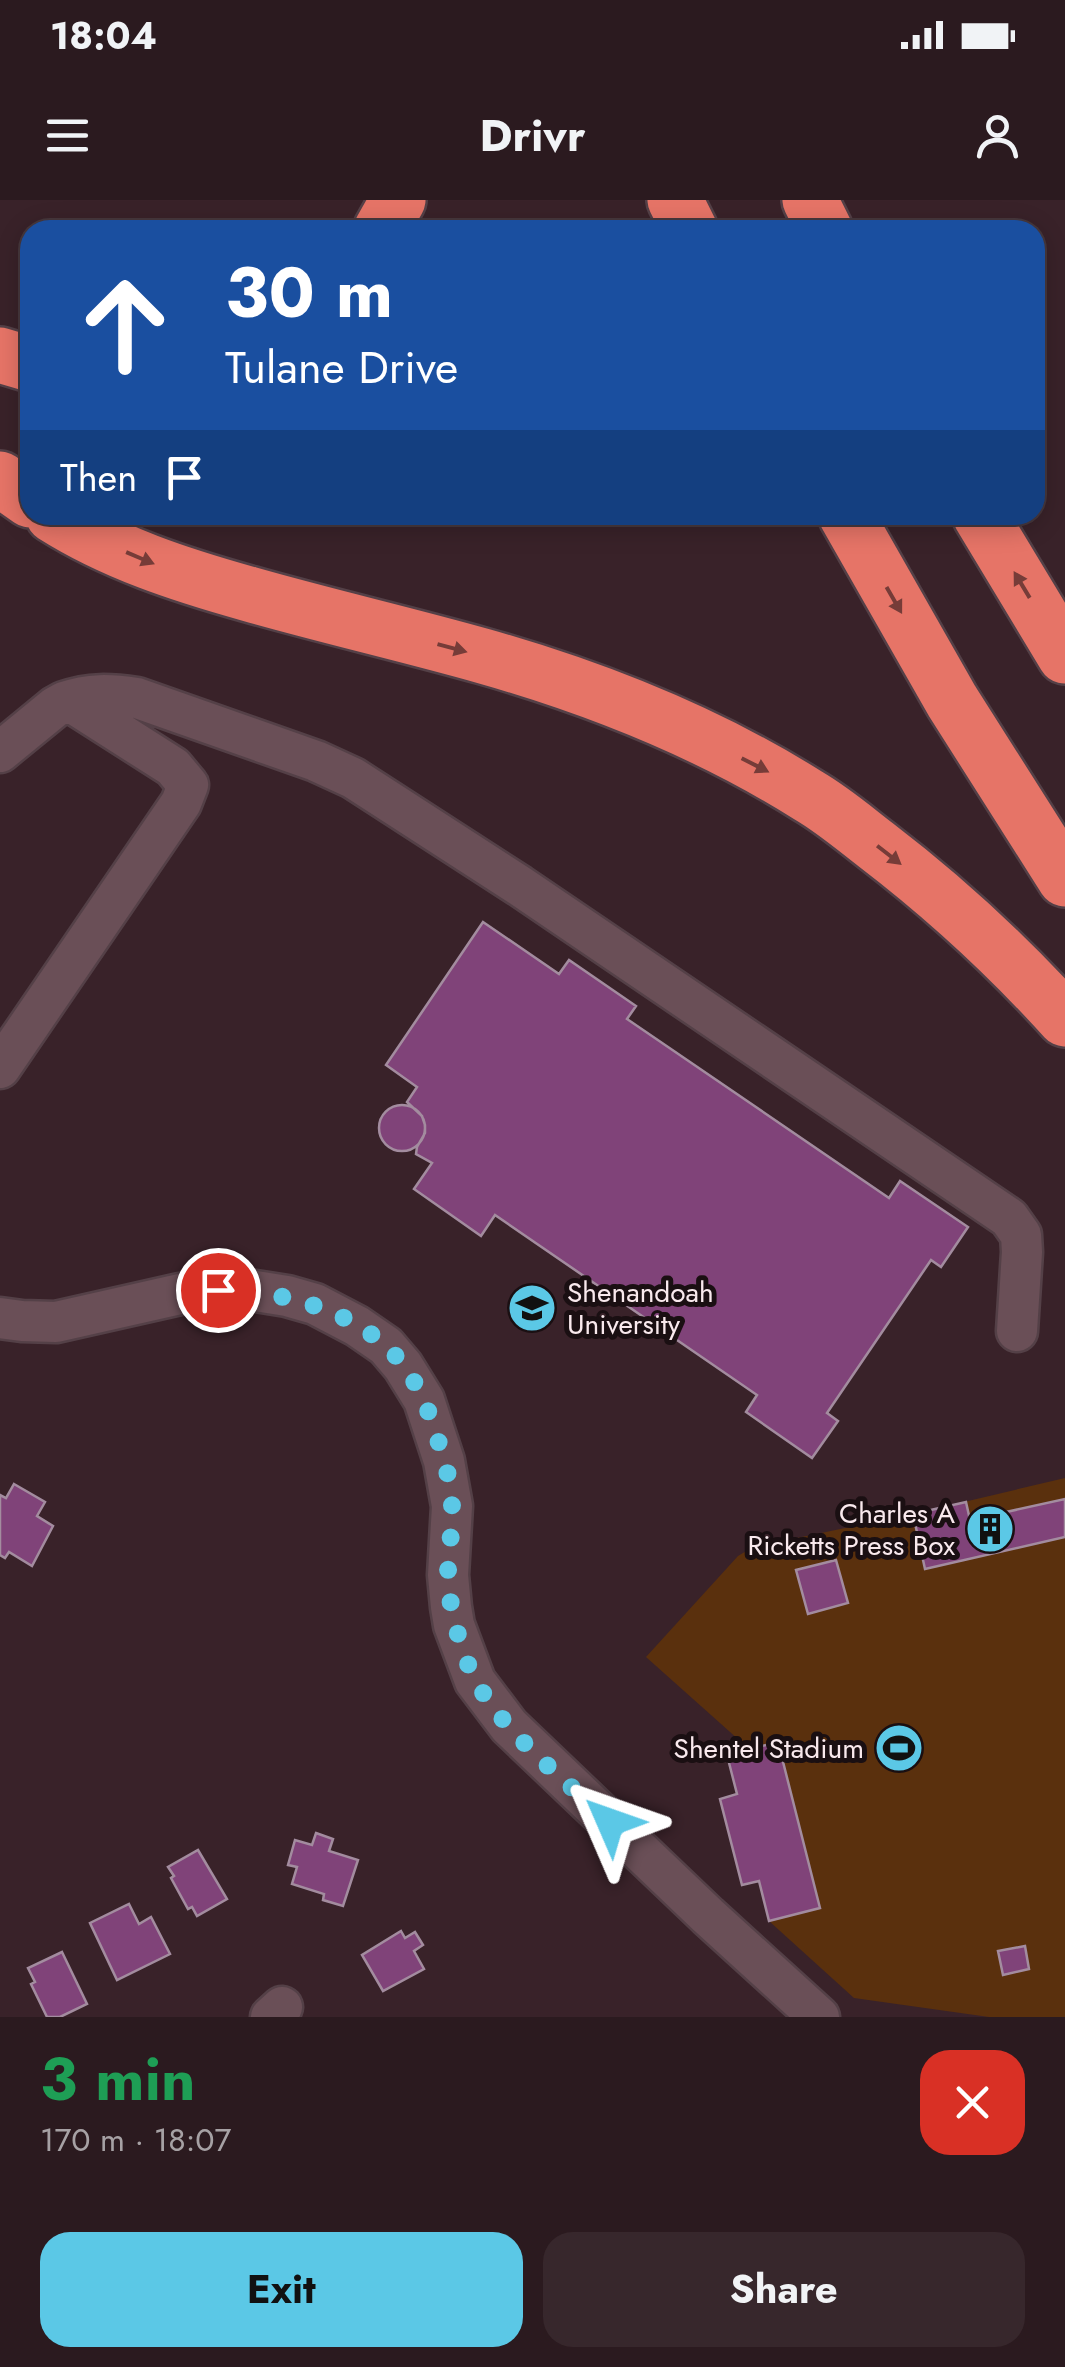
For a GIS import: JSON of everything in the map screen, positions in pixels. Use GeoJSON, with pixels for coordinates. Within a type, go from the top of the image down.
{"type":"FeatureCollection","features":[{"type":"Feature","properties":{"kind":"highway"},"geometry":{"type":"LineString","coordinates":[[71,525],[162,567],[283,604],[538,672],[610,698],[712,743],[811,797],[892,857],[976,928],[1065,1019]]}},
{"type":"Feature","properties":{"kind":"highway"},"geometry":{"type":"LineString","coordinates":[[852,525],[952,701],[1065,879]]}},
{"type":"Feature","properties":{"kind":"highway"},"geometry":{"type":"LineString","coordinates":[[986,525],[1065,656]]}},
{"type":"Feature","properties":{"kind":"street"},"geometry":{"type":"LineString","coordinates":[[0,752],[64,702],[84,695],[107,694],[137,698],[316,761],[353,778],[1009,1218],[1021,1235],[1017,1331]]}},
{"type":"Feature","properties":{"kind":"street"},"geometry":{"type":"LineString","coordinates":[[0,1068],[181,802],[188,784],[172,767],[75,704],[64,702]]}},
{"type":"Feature","properties":{"kind":"street"},"geometry":{"type":"LineString","coordinates":[[0,1318],[56,1322],[180,1294],[243,1290],[314,1304],[386,1346],[424,1400],[444,1461],[452,1506],[448,1576],[454,1625],[475,1680],[509,1726],[819,2017]]}},
{"type":"Feature","properties":{"kind":"shaded area","name":"Shentel Stadium"},"geometry":{"type":"Polygon","coordinates":[[[1065,1478],[1065,2017],[989,2017],[854,1998],[769,1921],[759,1881],[742,1885],[720,1799],[737,1794],[727,1755],[739,1740],[646,1657],[738,1556],[753,1547],[1065,1478]]]}},
{"type":"Feature","properties":{"kind":"building"},"geometry":{"type":"Polygon","coordinates":[[[483,922],[559,974],[569,960],[636,1006],[627,1019],[889,1198],[900,1181],[968,1227],[941,1267],[931,1260],[827,1413],[838,1421],[812,1458],[746,1412],[757,1395],[495,1215],[481,1236],[414,1189],[432,1163],[416,1154],[425,1125],[422,1116],[407,1102],[417,1087],[386,1065],[483,922]]]}},
{"type":"Feature","properties":{"kind":"building"},"geometry":{"type":"Polygon","coordinates":[[[402,1105],[418,1112],[425,1128],[418,1144],[402,1151],[386,1144],[379,1128],[386,1112],[402,1105]]]}},
{"type":"Feature","properties":{"kind":"building"},"geometry":{"type":"Polygon","coordinates":[[[14,1484],[45,1502],[37,1516],[53,1526],[32,1566],[9,1552],[5,1558],[0,1555],[0,1495],[6,1498],[14,1484]]]}},
{"type":"Feature","properties":{"kind":"building","name":"Charles A Ricketts Press Box"},"geometry":{"type":"Polygon","coordinates":[[[1065,1499],[1065,1537],[925,1569],[913,1514],[966,1502],[970,1520],[1065,1499]]]}},
{"type":"Feature","properties":{"kind":"building"},"geometry":{"type":"Polygon","coordinates":[[[836,1560],[848,1603],[808,1614],[796,1570],[836,1560]]]}},
{"type":"Feature","properties":{"kind":"building"},"geometry":{"type":"Polygon","coordinates":[[[778,1742],[820,1908],[769,1921],[759,1881],[742,1885],[720,1799],[737,1794],[727,1755],[778,1742]]]}},
{"type":"Feature","properties":{"kind":"building"},"geometry":{"type":"Polygon","coordinates":[[[316,1833],[333,1839],[329,1851],[358,1860],[343,1906],[323,1900],[324,1894],[292,1884],[297,1867],[288,1865],[295,1840],[312,1845],[316,1833]]]}},
{"type":"Feature","properties":{"kind":"building"},"geometry":{"type":"Polygon","coordinates":[[[198,1850],[227,1899],[197,1916],[192,1907],[188,1909],[168,1867],[198,1850]]]}},
{"type":"Feature","properties":{"kind":"building"},"geometry":{"type":"Polygon","coordinates":[[[129,1904],[139,1924],[151,1917],[170,1954],[117,1980],[90,1923],[129,1904]]]}},
{"type":"Feature","properties":{"kind":"building"},"geometry":{"type":"Polygon","coordinates":[[[401,1931],[405,1938],[415,1932],[423,1945],[414,1951],[424,1969],[383,1991],[362,1955],[401,1931]]]}},
{"type":"Feature","properties":{"kind":"building"},"geometry":{"type":"Polygon","coordinates":[[[1025,1946],[1029,1969],[1003,1975],[998,1951],[1025,1946]]]}},
{"type":"Feature","properties":{"kind":"building"},"geometry":{"type":"Polygon","coordinates":[[[62,1952],[87,2004],[60,2017],[47,2017],[28,1968],[62,1952]]]}},
{"type":"Feature","properties":{"kind":"place","name":"Shenandoah University"},"geometry":{"type":"Point","coordinates":[532,1308]}},
{"type":"Feature","properties":{"kind":"place","name":"Charles A Ricketts Press Box"},"geometry":{"type":"Point","coordinates":[990,1529]}},
{"type":"Feature","properties":{"kind":"place","name":"Shentel Stadium"},"geometry":{"type":"Point","coordinates":[899,1748]}},
{"type":"Feature","properties":{"kind":"route"},"geometry":{"type":"LineString","coordinates":[[218,1290],[287,1296],[314,1304],[386,1346],[403,1366],[424,1400],[444,1461],[452,1506],[448,1576],[451,1607],[475,1680],[509,1726],[610,1822]]}}]}
